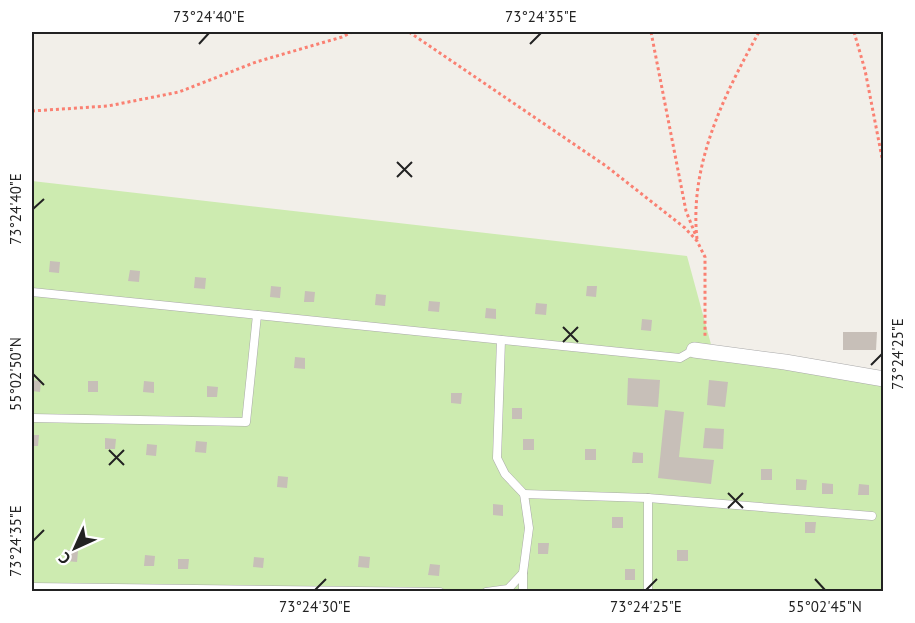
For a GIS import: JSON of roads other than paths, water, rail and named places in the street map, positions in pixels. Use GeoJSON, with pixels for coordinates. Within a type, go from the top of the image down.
{"type":"FeatureCollection","features":[{"type":"Feature","properties":{"kind":"street"},"geometry":{"type":"LineString","coordinates":[[700,351],[884,380]]}},
{"type":"Feature","properties":{"kind":"lane"},"geometry":{"type":"LineString","coordinates":[[32,292],[680,358],[700,351]]}},
{"type":"Feature","properties":{"kind":"lane"},"geometry":{"type":"LineString","coordinates":[[32,418],[246,422],[256,315]]}},
{"type":"Feature","properties":{"kind":"lane"},"geometry":{"type":"LineString","coordinates":[[501,340],[497,458],[505,474],[524,494],[529,528],[523,591]]}},
{"type":"Feature","properties":{"kind":"lane"},"geometry":{"type":"LineString","coordinates":[[524,494],[648,498],[872,516]]}},
{"type":"Feature","properties":{"kind":"lane"},"geometry":{"type":"LineString","coordinates":[[648,498],[648,591]]}},
{"type":"Feature","properties":{"kind":"lane"},"geometry":{"type":"LineString","coordinates":[[486,591],[508,589],[523,573]]}},
{"type":"Feature","properties":{"kind":"lane"},"geometry":{"type":"LineString","coordinates":[[32,587],[440,591]]}}]}
